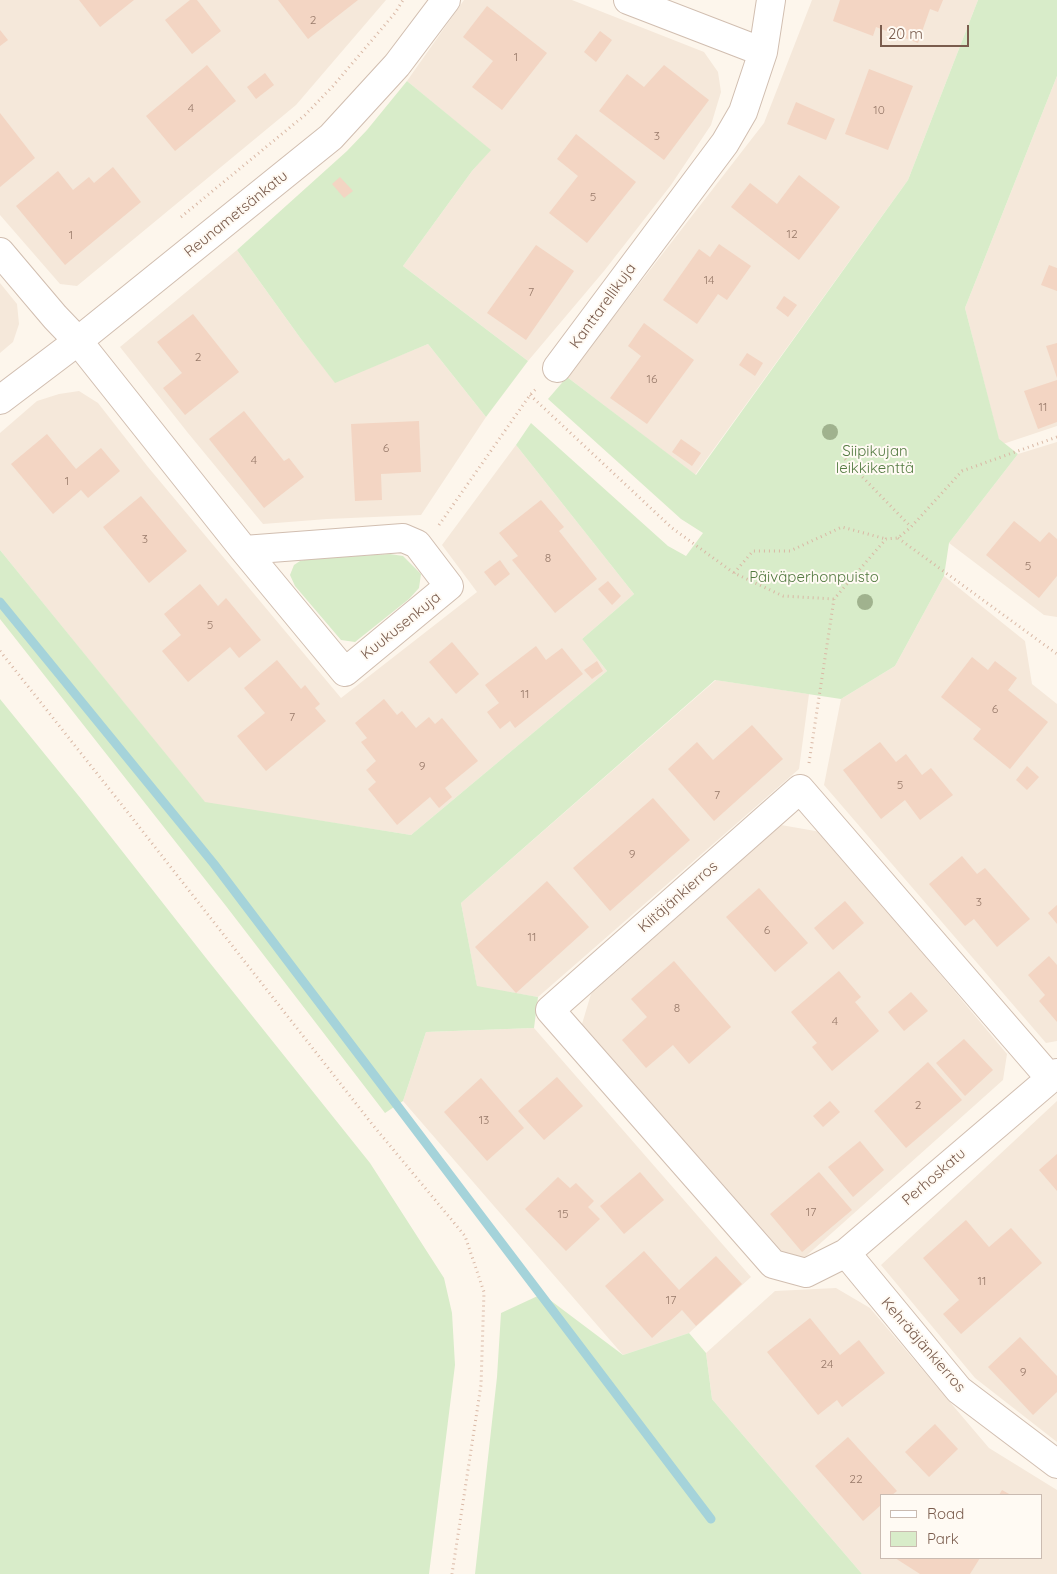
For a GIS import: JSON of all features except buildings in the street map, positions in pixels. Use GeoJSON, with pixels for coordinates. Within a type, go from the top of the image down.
{"type":"FeatureCollection","features":[{"type":"Feature","properties":{"kind":"street","name":"Reunametsänkatu"},"geometry":{"type":"LineString","coordinates":[[0,400],[78,341],[331,137],[397,65],[446,0]]}},
{"type":"Feature","properties":{"kind":"street"},"geometry":{"type":"LineString","coordinates":[[628,0],[763,52]]}},
{"type":"Feature","properties":{"kind":"street","name":"Kanttarellikuja"},"geometry":{"type":"LineString","coordinates":[[557,368],[725,142],[743,112],[763,52],[771,0]]}},
{"type":"Feature","properties":{"kind":"street","name":"Kuukusenkuja"},"geometry":{"type":"LineString","coordinates":[[0,252],[78,341],[244,550],[345,672],[449,586],[417,544]]}},
{"type":"Feature","properties":{"kind":"street"},"geometry":{"type":"LineString","coordinates":[[244,550],[403,538],[417,544]]}},
{"type":"Feature","properties":{"kind":"street"},"geometry":{"type":"LineString","coordinates":[[800,790],[1053,1075]]}},
{"type":"Feature","properties":{"kind":"street","name":"Kiitäjänkierros"},"geometry":{"type":"LineString","coordinates":[[800,790],[550,1010],[772,1264],[806,1273]]}},
{"type":"Feature","properties":{"kind":"street","name":"Perhoskatu"},"geometry":{"type":"LineString","coordinates":[[806,1273],[846,1253],[1053,1075]]}},
{"type":"Feature","properties":{"kind":"street","name":"Kehrääjänkierros"},"geometry":{"type":"LineString","coordinates":[[846,1253],[959,1390],[1057,1464]]}},
{"type":"Feature","properties":{"kind":"path"},"geometry":{"type":"LineString","coordinates":[[177,221],[305,114],[333,86],[395,13],[403,0]]}},
{"type":"Feature","properties":{"kind":"path"},"geometry":{"type":"LineString","coordinates":[[417,544],[436,530],[530,395],[557,368]]}},
{"type":"Feature","properties":{"kind":"path"},"geometry":{"type":"LineString","coordinates":[[530,395],[672,528],[734,573],[783,596],[834,599]]}},
{"type":"Feature","properties":{"kind":"path"},"geometry":{"type":"LineString","coordinates":[[734,573],[753,551],[790,551],[842,527],[886,540],[898,538],[911,527],[962,471],[1057,438]]}},
{"type":"Feature","properties":{"kind":"path"},"geometry":{"type":"LineString","coordinates":[[845,459],[911,527]]}},
{"type":"Feature","properties":{"kind":"path"},"geometry":{"type":"LineString","coordinates":[[898,538],[1057,654]]}},
{"type":"Feature","properties":{"kind":"path"},"geometry":{"type":"LineString","coordinates":[[800,790],[809,766],[834,599],[886,540]]}},
{"type":"Feature","properties":{"kind":"path"},"geometry":{"type":"LineString","coordinates":[[0,651],[372,1124],[464,1236],[484,1292],[481,1376],[452,1574]]}},
{"type":"Feature","properties":{"kind":"shaded area"},"geometry":{"type":"Polygon","coordinates":[[[0,0],[386,0],[296,105],[77,286],[60,284],[0,215],[0,0]]]}},
{"type":"Feature","properties":{"kind":"shaded area"},"geometry":{"type":"Polygon","coordinates":[[[464,0],[572,0],[704,52],[718,72],[721,92],[711,125],[671,185],[604,271],[528,361],[403,266],[472,171],[490,150],[407,81],[464,0]]]}},
{"type":"Feature","properties":{"kind":"shaded area"},"geometry":{"type":"Polygon","coordinates":[[[812,0],[978,0],[908,180],[695,475],[567,377],[764,123],[812,0]]]}},
{"type":"Feature","properties":{"kind":"shaded area"},"geometry":{"type":"Polygon","coordinates":[[[1057,76],[1057,426],[1000,445],[965,308],[1057,76]]]}},
{"type":"Feature","properties":{"kind":"shaded area"},"geometry":{"type":"Polygon","coordinates":[[[237,250],[301,339],[335,382],[428,344],[486,417],[421,515],[263,524],[120,347],[237,250]]]}},
{"type":"Feature","properties":{"kind":"shaded area"},"geometry":{"type":"Polygon","coordinates":[[[0,283],[17,304],[19,324],[13,342],[0,353],[0,283]]]}},
{"type":"Feature","properties":{"kind":"shaded area"},"geometry":{"type":"Polygon","coordinates":[[[79,391],[98,403],[148,467],[341,698],[477,592],[442,545],[516,445],[634,594],[582,639],[607,671],[411,835],[205,803],[0,550],[0,433],[37,401],[59,394],[79,391]]]}},
{"type":"Feature","properties":{"kind":"shaded area"},"geometry":{"type":"Polygon","coordinates":[[[1057,442],[1057,617],[1044,615],[949,543],[1018,454],[1057,442]]]}},
{"type":"Feature","properties":{"kind":"shaded area"},"geometry":{"type":"Polygon","coordinates":[[[944,576],[1025,641],[1032,684],[1057,704],[1057,1041],[1046,1043],[824,785],[841,699],[895,666],[944,576]]]}},
{"type":"Feature","properties":{"kind":"shaded area"},"geometry":{"type":"Polygon","coordinates":[[[716,680],[809,694],[799,769],[538,997],[477,987],[461,903],[716,680]]]}},
{"type":"Feature","properties":{"kind":"shaded area"},"geometry":{"type":"Polygon","coordinates":[[[781,825],[821,832],[1007,1054],[1003,1080],[805,1257],[787,1257],[582,1024],[591,994],[781,825]]]}},
{"type":"Feature","properties":{"kind":"shaded area"},"geometry":{"type":"Polygon","coordinates":[[[534,1028],[751,1277],[689,1333],[623,1355],[403,1101],[426,1032],[534,1028]]]}},
{"type":"Feature","properties":{"kind":"shaded area"},"geometry":{"type":"Polygon","coordinates":[[[1057,1101],[1057,1442],[975,1378],[881,1265],[1057,1101]]]}},
{"type":"Feature","properties":{"kind":"shaded area"},"geometry":{"type":"Polygon","coordinates":[[[836,1288],[870,1308],[989,1448],[1057,1490],[1057,1574],[862,1574],[712,1399],[706,1353],[775,1291],[836,1288]]]}},
{"type":"Feature","properties":{"kind":"green space"},"geometry":{"type":"Polygon","coordinates":[[[978,0],[1057,0],[1057,76],[965,308],[999,439],[1018,454],[949,543],[944,576],[895,666],[841,699],[715,680],[461,903],[477,986],[538,997],[534,1028],[426,1032],[403,1101],[385,1113],[226,906],[0,619],[0,550],[205,802],[411,835],[607,671],[582,639],[634,594],[516,445],[531,423],[668,546],[686,556],[703,533],[681,519],[548,399],[567,377],[696,475],[908,180],[978,0]]]}},
{"type":"Feature","properties":{"kind":"green space"},"geometry":{"type":"Polygon","coordinates":[[[407,81],[491,150],[472,171],[403,266],[528,361],[486,417],[428,344],[335,383],[237,250],[347,151],[367,130],[407,81]]]}},
{"type":"Feature","properties":{"kind":"green space"},"geometry":{"type":"Polygon","coordinates":[[[390,554],[403,556],[421,574],[419,588],[409,599],[355,642],[341,640],[295,586],[290,575],[294,565],[309,559],[390,554]]]}},
{"type":"Feature","properties":{"kind":"green space"},"geometry":{"type":"Polygon","coordinates":[[[0,699],[370,1163],[444,1278],[452,1313],[455,1365],[429,1574],[0,1574],[0,699]]]}},
{"type":"Feature","properties":{"kind":"green space"},"geometry":{"type":"Polygon","coordinates":[[[542,1294],[623,1355],[689,1333],[706,1353],[712,1399],[862,1574],[475,1574],[497,1377],[501,1313],[542,1294]]]}},
{"type":"Feature","properties":{"kind":"waterway"},"geometry":{"type":"LineString","coordinates":[[0,602],[214,864],[711,1519]]}},
{"type":"Feature","properties":{"kind":"park label","name":"Siipikujan leikkikenttä"},"geometry":{"type":"Point","coordinates":[875,460]}},
{"type":"Feature","properties":{"kind":"park label","name":"Päiväperhonpuisto"},"geometry":{"type":"Point","coordinates":[814,577]}}]}
